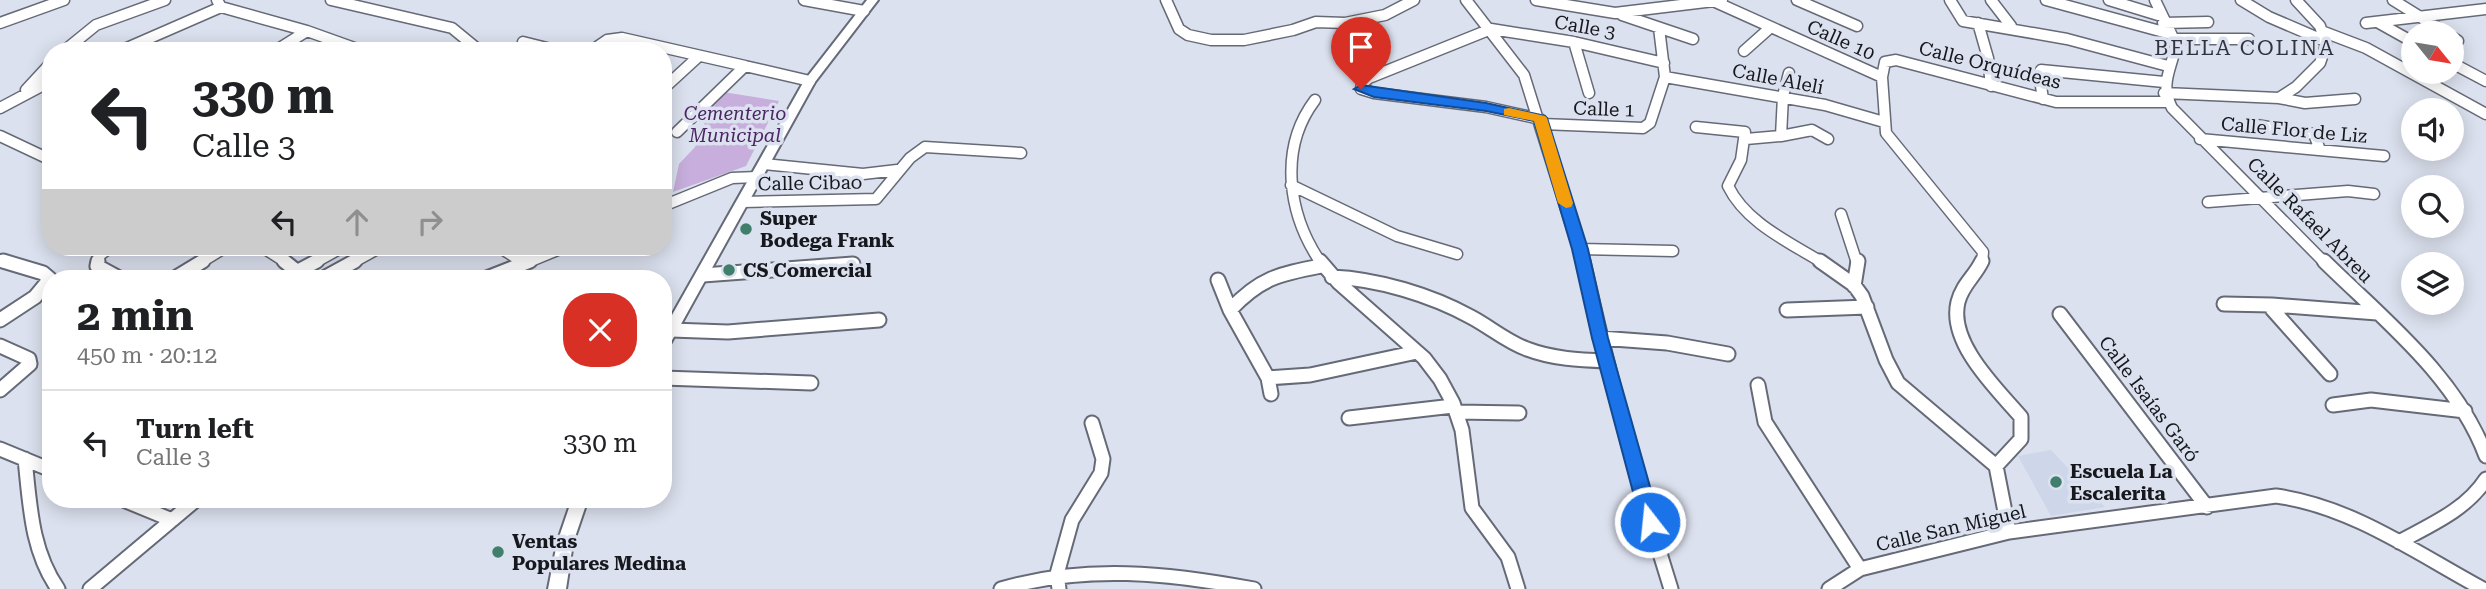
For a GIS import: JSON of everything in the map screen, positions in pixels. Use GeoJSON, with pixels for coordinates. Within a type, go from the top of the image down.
{"type":"FeatureCollection","features":[{"type":"Feature","properties":{"kind":"main road"},"geometry":{"type":"LineString","coordinates":[[672,328],[810,81],[873,0]]}},
{"type":"Feature","properties":{"kind":"main road"},"geometry":{"type":"LineString","coordinates":[[556,589],[565,543],[577,508]]}},
{"type":"Feature","properties":{"kind":"street"},"geometry":{"type":"LineString","coordinates":[[0,23],[64,0]]}},
{"type":"Feature","properties":{"kind":"street"},"geometry":{"type":"LineString","coordinates":[[75,42],[96,24],[166,0]]}},
{"type":"Feature","properties":{"kind":"street"},"geometry":{"type":"LineString","coordinates":[[331,0],[452,28],[469,42]]}},
{"type":"Feature","properties":{"kind":"street"},"geometry":{"type":"LineString","coordinates":[[804,0],[864,11]]}},
{"type":"Feature","properties":{"kind":"street"},"geometry":{"type":"LineString","coordinates":[[1166,0],[1179,29],[1188,35],[1211,40],[1244,40],[1317,22],[1345,23],[1385,15],[1414,0]]}},
{"type":"Feature","properties":{"kind":"street"},"geometry":{"type":"LineString","coordinates":[[1535,0],[1568,3],[1615,13],[1693,40]]}},
{"type":"Feature","properties":{"kind":"street"},"geometry":{"type":"LineString","coordinates":[[1638,0],[1638,12]]}},
{"type":"Feature","properties":{"kind":"street"},"geometry":{"type":"LineString","coordinates":[[1797,0],[1857,26]]}},
{"type":"Feature","properties":{"kind":"street"},"geometry":{"type":"LineString","coordinates":[[1950,0],[1963,21],[2011,26],[2090,42],[2168,66]]}},
{"type":"Feature","properties":{"kind":"street"},"geometry":{"type":"LineString","coordinates":[[1991,0],[2011,26]]}},
{"type":"Feature","properties":{"kind":"street"},"geometry":{"type":"LineString","coordinates":[[2046,0],[2173,37],[2249,38]]}},
{"type":"Feature","properties":{"kind":"street"},"geometry":{"type":"LineString","coordinates":[[2109,0],[2161,19],[2208,22]]}},
{"type":"Feature","properties":{"kind":"street"},"geometry":{"type":"LineString","coordinates":[[2155,0],[2161,19],[2176,47],[2168,66],[2165,93]]}},
{"type":"Feature","properties":{"kind":"street"},"geometry":{"type":"LineString","coordinates":[[2241,0],[2269,17],[2325,37],[2350,40],[2486,114]]}},
{"type":"Feature","properties":{"kind":"street"},"geometry":{"type":"LineString","coordinates":[[2279,98],[2296,89],[2322,60],[2326,50],[2325,37],[2296,0]]}},
{"type":"Feature","properties":{"kind":"street"},"geometry":{"type":"LineString","coordinates":[[2393,0],[2429,21]]}},
{"type":"Feature","properties":{"kind":"street"},"geometry":{"type":"LineString","coordinates":[[1615,13],[1715,1]]}},
{"type":"Feature","properties":{"kind":"street","name":"Calle 10"},"geometry":{"type":"LineString","coordinates":[[1715,1],[1882,77]]}},
{"type":"Feature","properties":{"kind":"street"},"geometry":{"type":"LineString","coordinates":[[1471,2],[1524,75],[1541,121],[1580,249],[1600,338],[1643,499],[1671,589]]}},
{"type":"Feature","properties":{"kind":"street"},"geometry":{"type":"LineString","coordinates":[[139,42],[219,3],[337,42]]}},
{"type":"Feature","properties":{"kind":"street"},"geometry":{"type":"LineString","coordinates":[[2366,23],[2420,15],[2483,12]]}},
{"type":"Feature","properties":{"kind":"street"},"geometry":{"type":"LineString","coordinates":[[1978,23],[1988,58],[1991,86]]}},
{"type":"Feature","properties":{"kind":"street"},"geometry":{"type":"LineString","coordinates":[[2379,23],[2401,35]]}},
{"type":"Feature","properties":{"kind":"street"},"geometry":{"type":"LineString","coordinates":[[1744,51],[1771,27]]}},
{"type":"Feature","properties":{"kind":"street","name":"Calle 1"},"geometry":{"type":"LineString","coordinates":[[1541,121],[1643,128],[1650,123],[1665,77],[1660,28]]}},
{"type":"Feature","properties":{"kind":"street"},"geometry":{"type":"LineString","coordinates":[[1491,29],[1369,78],[1362,84],[1361,89],[1374,93],[1486,107],[1541,121]]}},
{"type":"Feature","properties":{"kind":"street","name":"Calle 3"},"geometry":{"type":"LineString","coordinates":[[1491,29],[1574,42],[1664,63]]}},
{"type":"Feature","properties":{"kind":"street"},"geometry":{"type":"LineString","coordinates":[[289,42],[307,31]]}},
{"type":"Feature","properties":{"kind":"street"},"geometry":{"type":"LineString","coordinates":[[604,42],[617,38],[629,42]]}},
{"type":"Feature","properties":{"kind":"street"},"geometry":{"type":"LineString","coordinates":[[1574,42],[1589,93]]}},
{"type":"Feature","properties":{"kind":"street"},"geometry":{"type":"LineString","coordinates":[[672,52],[810,81]]}},
{"type":"Feature","properties":{"kind":"street"},"geometry":{"type":"LineString","coordinates":[[672,81],[699,56]]}},
{"type":"Feature","properties":{"kind":"street","name":"Calle Orquídeas"},"geometry":{"type":"LineString","coordinates":[[1882,77],[1885,62],[1888,60],[2056,102],[2165,93]]}},
{"type":"Feature","properties":{"kind":"street"},"geometry":{"type":"LineString","coordinates":[[677,132],[745,66]]}},
{"type":"Feature","properties":{"kind":"street"},"geometry":{"type":"LineString","coordinates":[[2464,69],[2486,81]]}},
{"type":"Feature","properties":{"kind":"street"},"geometry":{"type":"LineString","coordinates":[[2043,99],[2039,73],[2041,70],[2165,93],[2279,98],[2305,103],[2354,99]]}},
{"type":"Feature","properties":{"kind":"street"},"geometry":{"type":"LineString","coordinates":[[23,93],[42,73]]}},
{"type":"Feature","properties":{"kind":"street"},"geometry":{"type":"LineString","coordinates":[[1781,136],[1783,96],[1789,73]]}},
{"type":"Feature","properties":{"kind":"street","name":"Calle Alelí"},"geometry":{"type":"LineString","coordinates":[[1665,77],[1783,96],[1884,122]]}},
{"type":"Feature","properties":{"kind":"street"},"geometry":{"type":"LineString","coordinates":[[1882,77],[1886,133],[1983,252],[1982,263],[1969,275],[1959,293],[1955,308],[1963,347],[2021,417],[2024,425],[2024,436],[2018,446],[1996,466]]}},
{"type":"Feature","properties":{"kind":"street"},"geometry":{"type":"LineString","coordinates":[[0,108],[42,85]]}},
{"type":"Feature","properties":{"kind":"street","name":"Calle Rafael Abreu"},"geometry":{"type":"LineString","coordinates":[[2165,93],[2200,139],[2262,198],[2444,383],[2478,432],[2486,456]]}},
{"type":"Feature","properties":{"kind":"street"},"geometry":{"type":"LineString","coordinates":[[1315,100],[1306,113],[1291,159],[1291,185],[1304,237],[1321,266],[1432,367],[1455,409],[1464,438],[1472,506],[1478,520],[1499,543],[1510,562],[1518,589]]}},
{"type":"Feature","properties":{"kind":"street"},"geometry":{"type":"LineString","coordinates":[[2256,125],[2314,134],[2320,150]]}},
{"type":"Feature","properties":{"kind":"street"},"geometry":{"type":"LineString","coordinates":[[1696,127],[1745,132],[1746,139],[1734,178],[1728,186],[1729,192],[1746,212],[1854,286],[1867,307],[1892,376],[1996,466],[2009,531]]}},
{"type":"Feature","properties":{"kind":"street"},"geometry":{"type":"LineString","coordinates":[[1746,139],[1812,130],[1828,139]]}},
{"type":"Feature","properties":{"kind":"street"},"geometry":{"type":"LineString","coordinates":[[0,136],[42,154]]}},
{"type":"Feature","properties":{"kind":"street","name":"Calle Flor de Liz"},"geometry":{"type":"LineString","coordinates":[[2200,139],[2384,156]]}},
{"type":"Feature","properties":{"kind":"street","name":"Calle Cibao"},"geometry":{"type":"LineString","coordinates":[[743,202],[876,200],[885,193],[897,170],[916,151],[925,147],[1021,153]]}},
{"type":"Feature","properties":{"kind":"street"},"geometry":{"type":"LineString","coordinates":[[764,164],[863,174],[897,170]]}},
{"type":"Feature","properties":{"kind":"street"},"geometry":{"type":"LineString","coordinates":[[672,202],[732,178],[757,177]]}},
{"type":"Feature","properties":{"kind":"street"},"geometry":{"type":"LineString","coordinates":[[1291,185],[1397,236],[1457,254]]}},
{"type":"Feature","properties":{"kind":"street"},"geometry":{"type":"LineString","coordinates":[[2208,202],[2348,191],[2374,194]]}},
{"type":"Feature","properties":{"kind":"street"},"geometry":{"type":"LineString","coordinates":[[1841,214],[1858,259],[1854,286]]}},
{"type":"Feature","properties":{"kind":"street"},"geometry":{"type":"LineString","coordinates":[[1580,249],[1673,251]]}},
{"type":"Feature","properties":{"kind":"street"},"geometry":{"type":"LineString","coordinates":[[100,256],[97,266],[104,270]]}},
{"type":"Feature","properties":{"kind":"street"},"geometry":{"type":"LineString","coordinates":[[188,270],[211,256]]}},
{"type":"Feature","properties":{"kind":"street"},"geometry":{"type":"LineString","coordinates":[[279,256],[296,270]]}},
{"type":"Feature","properties":{"kind":"street"},"geometry":{"type":"LineString","coordinates":[[310,270],[330,256]]}},
{"type":"Feature","properties":{"kind":"street"},"geometry":{"type":"LineString","coordinates":[[339,270],[364,256]]}},
{"type":"Feature","properties":{"kind":"street"},"geometry":{"type":"LineString","coordinates":[[514,256],[525,263]]}},
{"type":"Feature","properties":{"kind":"street"},"geometry":{"type":"LineString","coordinates":[[507,270],[542,256]]}},
{"type":"Feature","properties":{"kind":"street"},"geometry":{"type":"LineString","coordinates":[[0,260],[42,272]]}},
{"type":"Feature","properties":{"kind":"street"},"geometry":{"type":"LineString","coordinates":[[703,275],[853,264]]}},
{"type":"Feature","properties":{"kind":"street"},"geometry":{"type":"LineString","coordinates":[[1230,310],[1251,286],[1264,278],[1321,266]]}},
{"type":"Feature","properties":{"kind":"street"},"geometry":{"type":"LineString","coordinates":[[1332,277],[1359,279],[1462,312],[1525,349],[1561,359],[1607,361]]}},
{"type":"Feature","properties":{"kind":"street"},"geometry":{"type":"LineString","coordinates":[[1218,280],[1230,310],[1268,378],[1271,394]]}},
{"type":"Feature","properties":{"kind":"street"},"geometry":{"type":"LineString","coordinates":[[0,320],[42,290]]}},
{"type":"Feature","properties":{"kind":"street"},"geometry":{"type":"LineString","coordinates":[[2224,304],[2377,313]]}},
{"type":"Feature","properties":{"kind":"street"},"geometry":{"type":"LineString","coordinates":[[2272,305],[2273,310],[2330,374]]}},
{"type":"Feature","properties":{"kind":"street"},"geometry":{"type":"LineString","coordinates":[[1787,310],[1867,307]]}},
{"type":"Feature","properties":{"kind":"street","name":"Calle Isaías Garó"},"geometry":{"type":"LineString","coordinates":[[2060,314],[2207,508]]}},
{"type":"Feature","properties":{"kind":"street"},"geometry":{"type":"LineString","coordinates":[[672,330],[728,332],[879,320]]}},
{"type":"Feature","properties":{"kind":"street"},"geometry":{"type":"LineString","coordinates":[[1600,338],[1667,343],[1728,354]]}},
{"type":"Feature","properties":{"kind":"street"},"geometry":{"type":"LineString","coordinates":[[0,346],[29,359],[30,364],[22,374],[0,390]]}},
{"type":"Feature","properties":{"kind":"street"},"geometry":{"type":"LineString","coordinates":[[1268,378],[1310,375],[1418,352]]}},
{"type":"Feature","properties":{"kind":"street"},"geometry":{"type":"LineString","coordinates":[[672,378],[811,383]]}},
{"type":"Feature","properties":{"kind":"street"},"geometry":{"type":"LineString","coordinates":[[1758,385],[1765,422],[1860,569]]}},
{"type":"Feature","properties":{"kind":"street"},"geometry":{"type":"LineString","coordinates":[[2333,405],[2371,400],[2465,411]]}},
{"type":"Feature","properties":{"kind":"street"},"geometry":{"type":"LineString","coordinates":[[1349,418],[1455,409],[1519,413]]}},
{"type":"Feature","properties":{"kind":"street"},"geometry":{"type":"LineString","coordinates":[[1058,582],[1072,520],[1101,473],[1103,459],[1092,423]]}},
{"type":"Feature","properties":{"kind":"street"},"geometry":{"type":"LineString","coordinates":[[0,450],[42,466]]}},
{"type":"Feature","properties":{"kind":"street"},"geometry":{"type":"LineString","coordinates":[[25,459],[33,524],[47,576],[58,589]]}},
{"type":"Feature","properties":{"kind":"street"},"geometry":{"type":"LineString","coordinates":[[2399,542],[2451,512],[2481,489],[2486,479]]}},
{"type":"Feature","properties":{"kind":"street","name":"Calle San Miguel"},"geometry":{"type":"LineString","coordinates":[[1829,589],[1860,569],[2009,531],[2207,508],[2276,496],[2307,500],[2343,513],[2483,589]]}},
{"type":"Feature","properties":{"kind":"street"},"geometry":{"type":"LineString","coordinates":[[143,508],[172,520]]}},
{"type":"Feature","properties":{"kind":"street"},"geometry":{"type":"LineString","coordinates":[[90,589],[186,508]]}},
{"type":"Feature","properties":{"kind":"street"},"geometry":{"type":"LineString","coordinates":[[1001,589],[1027,579],[1058,582],[1184,582],[1254,589]]}},
{"type":"Feature","properties":{"kind":"shaded area","name":"Escuela La Escalerita"},"geometry":{"type":"Polygon","coordinates":[[[2051,450],[2105,507],[2051,516],[2018,456],[2051,450]]]}},
{"type":"Feature","properties":{"kind":"green space","name":"Cementerio Municipal"},"geometry":{"type":"Polygon","coordinates":[[[723,92],[779,101],[746,166],[673,192],[679,164],[695,147],[710,109],[723,92]]]}},
{"type":"Feature","properties":{"kind":"slow traffic"},"geometry":{"type":"LineString","coordinates":[[1509,112],[1540,118],[1566,203]]}},
{"type":"Feature","properties":{"kind":"place","name":"Super Bodega Frank"},"geometry":{"type":"Point","coordinates":[746,229]}},
{"type":"Feature","properties":{"kind":"place","name":"CS Comercial"},"geometry":{"type":"Point","coordinates":[729,270]}},
{"type":"Feature","properties":{"kind":"place","name":"Escuela La Escalerita"},"geometry":{"type":"Point","coordinates":[2056,482]}},
{"type":"Feature","properties":{"kind":"place","name":"Ventas Populares Medina"},"geometry":{"type":"Point","coordinates":[498,552]}},
{"type":"Feature","properties":{"kind":"district","name":"BELLA COLINA"},"geometry":{"type":"Point","coordinates":[2245,48]}},
{"type":"Feature","properties":{"kind":"route"},"geometry":{"type":"LineString","coordinates":[[1361,89],[1374,93],[1486,107],[1540,118],[1580,249],[1600,338],[1650,522]]}}]}
